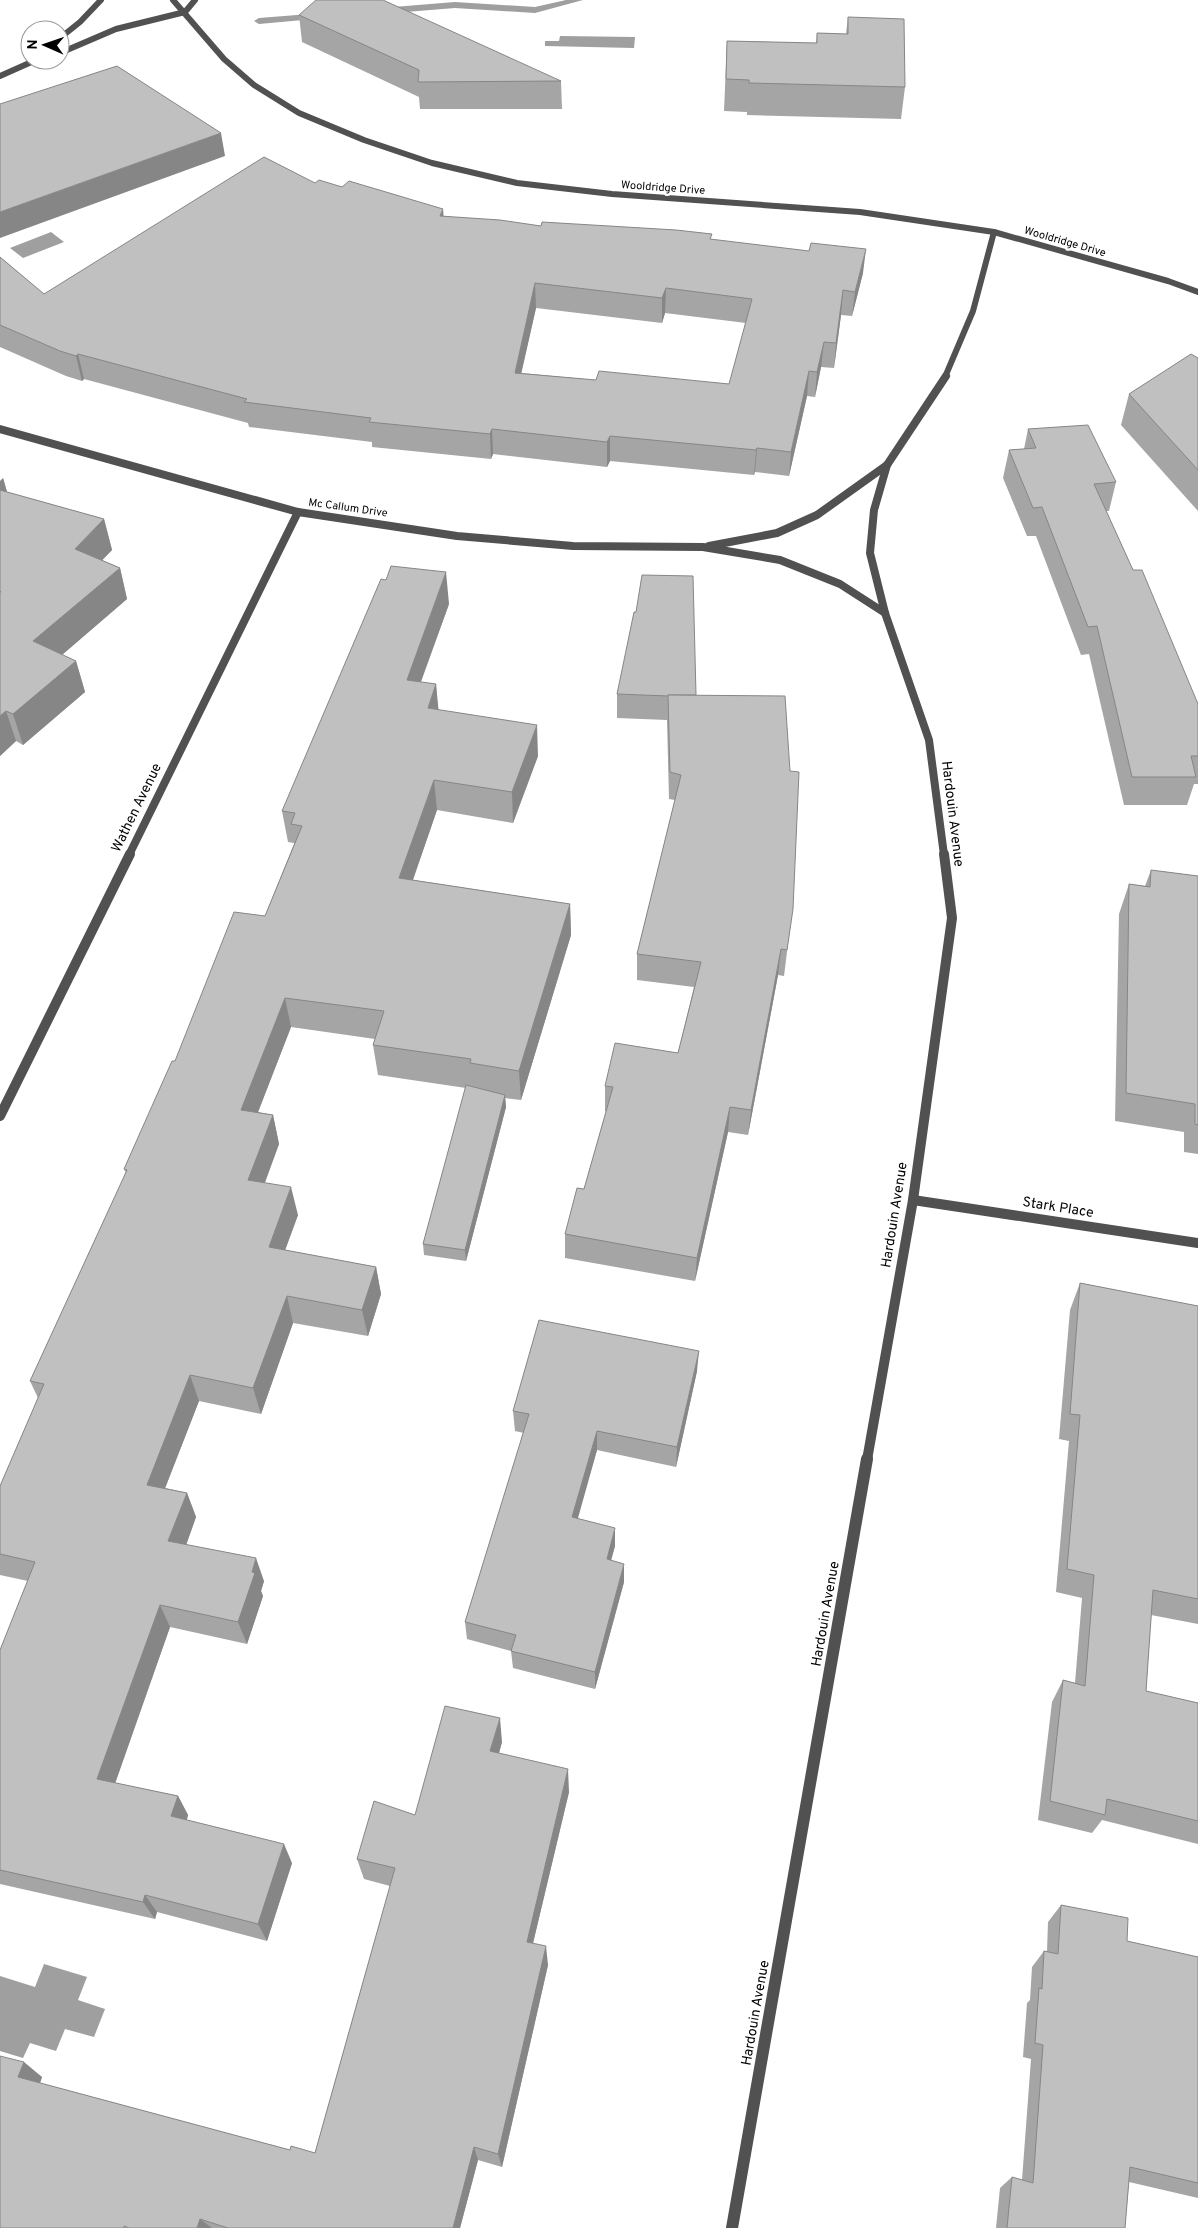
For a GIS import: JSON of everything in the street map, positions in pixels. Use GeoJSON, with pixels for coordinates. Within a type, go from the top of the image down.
{"type":"FeatureCollection","features":[{"type":"Feature","properties":{"kind":"street"},"geometry":{"type":"LineString","coordinates":[[70,30],[101,0]]}},
{"type":"Feature","properties":{"kind":"street","name":"Wooldridge Drive"},"geometry":{"type":"LineString","coordinates":[[173,0],[224,59],[254,85],[299,113],[364,140],[432,164],[527,184],[612,194],[860,212],[994,232],[1168,281],[1198,292]]}},
{"type":"Feature","properties":{"kind":"street"},"geometry":{"type":"LineString","coordinates":[[70,49],[116,29],[185,12],[195,0]]}},
{"type":"Feature","properties":{"kind":"street"},"geometry":{"type":"LineString","coordinates":[[0,76],[20,67]]}},
{"type":"Feature","properties":{"kind":"street","name":"Hardouin Avenue"},"geometry":{"type":"LineString","coordinates":[[732,2228],[913,1200],[952,918],[928,740],[886,613],[870,553],[874,510],[887,465],[947,374],[973,311],[994,232]]}},
{"type":"Feature","properties":{"kind":"street","name":"Mc Callum Drive"},"geometry":{"type":"LineString","coordinates":[[0,429],[298,512],[457,536],[573,546],[703,547],[780,560],[840,584],[886,613]]}},
{"type":"Feature","properties":{"kind":"street","name":"Mc Callum Drive"},"geometry":{"type":"LineString","coordinates":[[703,547],[777,533],[817,515],[887,465]]}},
{"type":"Feature","properties":{"kind":"street","name":"Wathen Avenue"},"geometry":{"type":"LineString","coordinates":[[0,1116],[298,512]]}},
{"type":"Feature","properties":{"kind":"street","name":"Stark Place"},"geometry":{"type":"LineString","coordinates":[[913,1200],[1198,1243]]}},
{"type":"Feature","properties":{"kind":"shaded area"},"geometry":{"type":"Polygon","coordinates":[[[560,36],[635,37],[634,48],[545,46],[545,41],[559,41],[560,36]]]}},
{"type":"Feature","properties":{"kind":"shaded area"},"geometry":{"type":"Polygon","coordinates":[[[51,232],[64,242],[23,258],[10,248],[51,232]]]}},
{"type":"Feature","properties":{"kind":"shaded area"},"geometry":{"type":"Polygon","coordinates":[[[44,1964],[87,1977],[78,2000],[105,2009],[94,2037],[65,2029],[56,2051],[30,2043],[23,2058],[0,2051],[0,1976],[35,1987],[44,1964]]]}},
{"type":"Feature","properties":{"kind":"building"},"geometry":{"type":"Polygon","coordinates":[[[316,0],[383,0],[561,81],[418,82],[419,70],[299,15],[316,0]]]}},
{"type":"Feature","properties":{"kind":"building"},"geometry":{"type":"Polygon","coordinates":[[[848,17],[904,19],[905,87],[749,83],[749,80],[726,79],[727,41],[817,43],[817,33],[848,34],[848,17]]]}},
{"type":"Feature","properties":{"kind":"building"},"geometry":{"type":"Polygon","coordinates":[[[117,66],[221,133],[0,212],[0,104],[117,66]]]}},
{"type":"Feature","properties":{"kind":"building"},"geometry":{"type":"Polygon","coordinates":[[[264,157],[315,183],[319,180],[342,187],[349,181],[443,209],[440,216],[500,220],[541,226],[542,222],[676,230],[712,234],[710,239],[809,251],[811,243],[866,249],[855,292],[843,290],[836,343],[824,342],[817,372],[809,371],[791,452],[610,436],[607,442],[492,429],[490,434],[369,422],[371,418],[244,402],[247,399],[78,354],[76,356],[60,351],[0,325],[0,257],[44,294],[264,157]],[[535,283],[515,373],[596,380],[599,371],[729,384],[752,299],[666,288],[662,298],[535,283]]]}},
{"type":"Feature","properties":{"kind":"building"},"geometry":{"type":"Polygon","coordinates":[[[1191,354],[1198,358],[1198,470],[1129,394],[1191,354]]]}},
{"type":"Feature","properties":{"kind":"building"},"geometry":{"type":"Polygon","coordinates":[[[1088,425],[1116,482],[1094,484],[1133,570],[1142,570],[1198,704],[1198,756],[1191,756],[1196,777],[1132,777],[1097,626],[1088,627],[1042,507],[1033,508],[1009,450],[1036,448],[1028,429],[1088,425]]]}},
{"type":"Feature","properties":{"kind":"building"},"geometry":{"type":"Polygon","coordinates":[[[0,490],[104,519],[75,549],[120,568],[33,641],[76,661],[13,714],[6,711],[0,716],[1,592],[0,490]]]}},
{"type":"Feature","properties":{"kind":"building"},"geometry":{"type":"Polygon","coordinates":[[[391,566],[446,572],[407,680],[436,684],[428,708],[537,725],[512,792],[434,780],[399,878],[570,904],[519,1071],[470,1063],[471,1059],[373,1045],[384,1011],[285,998],[241,1110],[273,1115],[248,1180],[291,1187],[269,1247],[376,1267],[362,1310],[287,1296],[253,1388],[190,1375],[147,1485],[187,1493],[168,1541],[256,1558],[252,1572],[255,1573],[238,1622],[160,1605],[97,1779],[178,1796],[171,1816],[284,1844],[258,1924],[145,1895],[143,1902],[0,1870],[0,1650],[35,1562],[0,1554],[0,1486],[44,1384],[30,1381],[127,1170],[124,1169],[172,1061],[175,1061],[234,912],[265,916],[302,826],[291,824],[295,813],[282,811],[381,579],[386,580],[391,566]]]}},
{"type":"Feature","properties":{"kind":"building"},"geometry":{"type":"Polygon","coordinates":[[[642,575],[693,576],[696,695],[617,694],[634,612],[636,612],[642,575]]]}},
{"type":"Feature","properties":{"kind":"building"},"geometry":{"type":"Polygon","coordinates":[[[668,695],[785,696],[790,771],[799,772],[793,909],[787,950],[781,949],[751,1110],[730,1107],[697,1258],[565,1234],[577,1188],[584,1189],[613,1087],[605,1086],[615,1043],[678,1053],[701,962],[637,954],[681,775],[670,772],[668,695]]]}},
{"type":"Feature","properties":{"kind":"building"},"geometry":{"type":"Polygon","coordinates":[[[1151,870],[1198,876],[1198,1125],[1195,1124],[1195,1104],[1126,1093],[1129,884],[1150,887],[1151,870]]]}},
{"type":"Feature","properties":{"kind":"building"},"geometry":{"type":"Polygon","coordinates":[[[466,1085],[505,1095],[465,1250],[423,1244],[466,1085]]]}},
{"type":"Feature","properties":{"kind":"building"},"geometry":{"type":"Polygon","coordinates":[[[1080,1283],[1198,1306],[1198,1599],[1153,1590],[1146,1691],[1198,1703],[1198,1821],[1107,1799],[1105,1815],[1050,1801],[1063,1680],[1085,1686],[1094,1575],[1067,1569],[1080,1415],[1070,1414],[1080,1283]]]}},
{"type":"Feature","properties":{"kind":"building"},"geometry":{"type":"Polygon","coordinates":[[[539,1320],[699,1351],[677,1447],[597,1431],[572,1517],[615,1528],[607,1559],[624,1564],[595,1672],[511,1651],[516,1635],[465,1622],[529,1414],[513,1411],[539,1320]]]}},
{"type":"Feature","properties":{"kind":"building"},"geometry":{"type":"Polygon","coordinates":[[[445,1706],[500,1718],[490,1751],[568,1769],[527,1942],[546,1946],[498,2154],[474,2147],[453,2228],[228,2228],[200,2219],[197,2228],[129,2228],[124,2226],[124,2228],[0,2228],[0,2056],[24,2062],[18,2077],[290,2150],[291,2146],[315,2153],[395,1868],[357,1859],[374,1801],[415,1815],[445,1706]]]}},
{"type":"Feature","properties":{"kind":"building"},"geometry":{"type":"Polygon","coordinates":[[[1061,1905],[1128,1918],[1127,1941],[1198,1957],[1198,2183],[1130,2167],[1125,2228],[1007,2228],[1012,2177],[1033,2183],[1043,2045],[1035,2043],[1039,1988],[1042,1989],[1044,1951],[1058,1954],[1061,1905]]]}},
{"type":"Feature","properties":{"kind":"waterway"},"geometry":{"type":"LineString","coordinates":[[381,11],[455,5],[535,10],[578,0]]}},
{"type":"Feature","properties":{"kind":"waterway"},"geometry":{"type":"LineString","coordinates":[[259,21],[322,16]]}}]}
